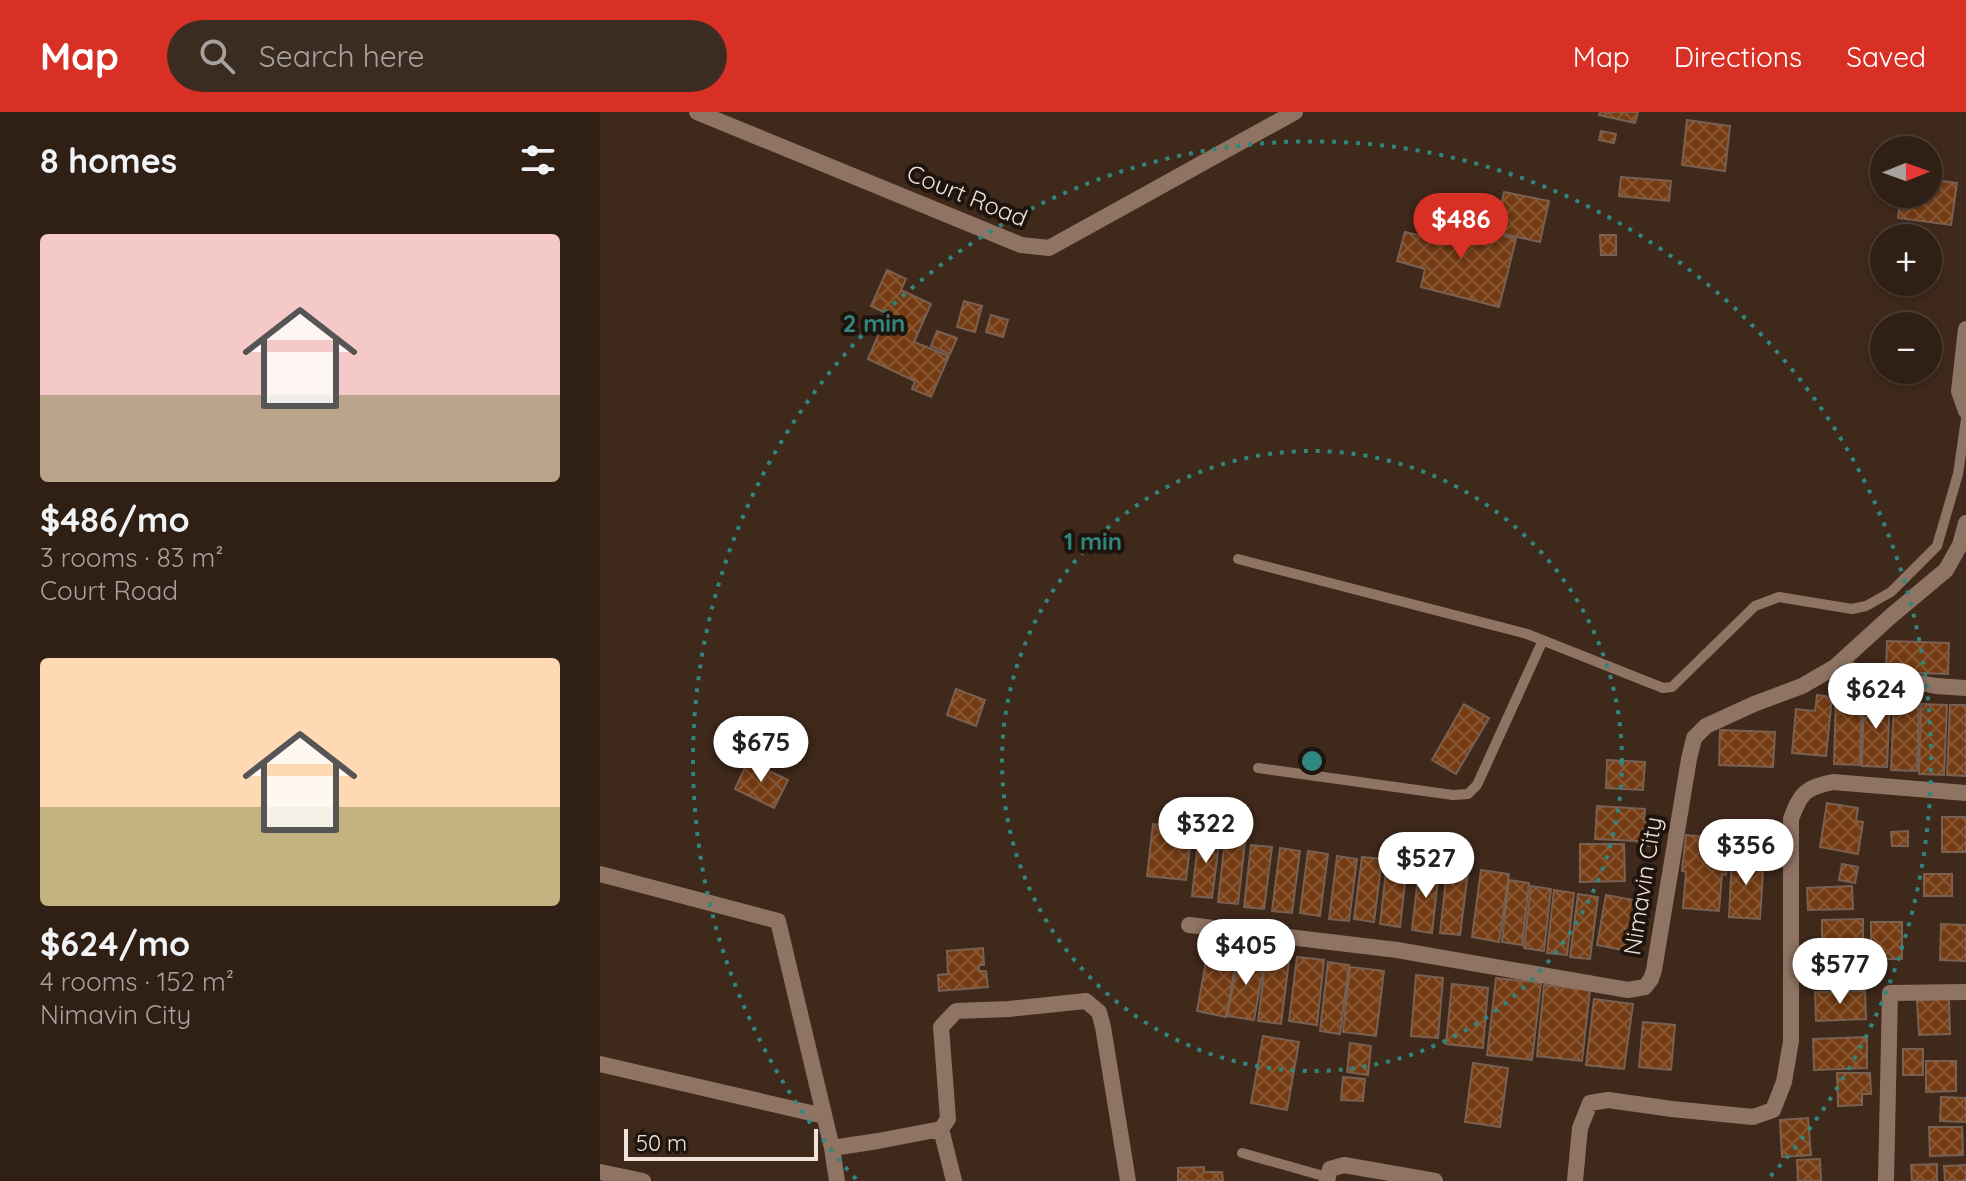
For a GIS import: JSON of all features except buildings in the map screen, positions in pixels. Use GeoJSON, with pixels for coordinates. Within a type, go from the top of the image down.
{"type":"FeatureCollection","features":[{"type":"Feature","properties":{"kind":"street","name":"Court Road"},"geometry":{"type":"LineString","coordinates":[[697,112],[1021,245],[1049,248],[1295,112]]}},
{"type":"Feature","properties":{"kind":"street"},"geometry":{"type":"LineString","coordinates":[[1966,329],[1959,391],[1966,411]]}},
{"type":"Feature","properties":{"kind":"street","name":"Nimavin City"},"geometry":{"type":"LineString","coordinates":[[1189,925],[1397,950],[1628,990],[1645,987],[1654,970],[1694,738],[1706,726],[1802,686],[1835,667],[1946,570],[1960,545],[1966,523]]}},
{"type":"Feature","properties":{"kind":"street"},"geometry":{"type":"LineString","coordinates":[[1835,667],[1936,686],[1966,688]]}},
{"type":"Feature","properties":{"kind":"street"},"geometry":{"type":"LineString","coordinates":[[1575,1181],[1580,1128],[1590,1103],[1608,1100],[1753,1117],[1773,1110],[1784,1082],[1791,1041],[1791,819],[1799,798],[1814,786],[1833,782],[1966,793]]}},
{"type":"Feature","properties":{"kind":"street"},"geometry":{"type":"LineString","coordinates":[[600,874],[778,921],[832,1148],[837,1181]]}},
{"type":"Feature","properties":{"kind":"street"},"geometry":{"type":"LineString","coordinates":[[1886,1181],[1890,993],[1966,992]]}},
{"type":"Feature","properties":{"kind":"street"},"geometry":{"type":"LineString","coordinates":[[832,1148],[941,1129],[948,1119],[941,1027],[956,1011],[1086,1001],[1099,1012],[1103,1027],[1128,1181]]}},
{"type":"Feature","properties":{"kind":"street"},"geometry":{"type":"LineString","coordinates":[[600,1064],[824,1116]]}},
{"type":"Feature","properties":{"kind":"street"},"geometry":{"type":"LineString","coordinates":[[941,1129],[954,1181]]}},
{"type":"Feature","properties":{"kind":"street"},"geometry":{"type":"LineString","coordinates":[[1327,1179],[1330,1169],[1344,1165],[1435,1181]]}},
{"type":"Feature","properties":{"kind":"street"},"geometry":{"type":"LineString","coordinates":[[600,1172],[643,1181]]}},
{"type":"Feature","properties":{"kind":"lane"},"geometry":{"type":"LineString","coordinates":[[1238,559],[1527,634],[1663,688],[1672,687],[1755,606],[1779,597],[1852,609],[1866,606],[1891,592],[1937,546],[1958,474],[1966,419]]}},
{"type":"Feature","properties":{"kind":"lane"},"geometry":{"type":"LineString","coordinates":[[1258,768],[1453,795],[1468,794],[1477,785],[1543,640]]}},
{"type":"Feature","properties":{"kind":"lane"},"geometry":{"type":"LineString","coordinates":[[1242,1153],[1327,1179]]}}]}
